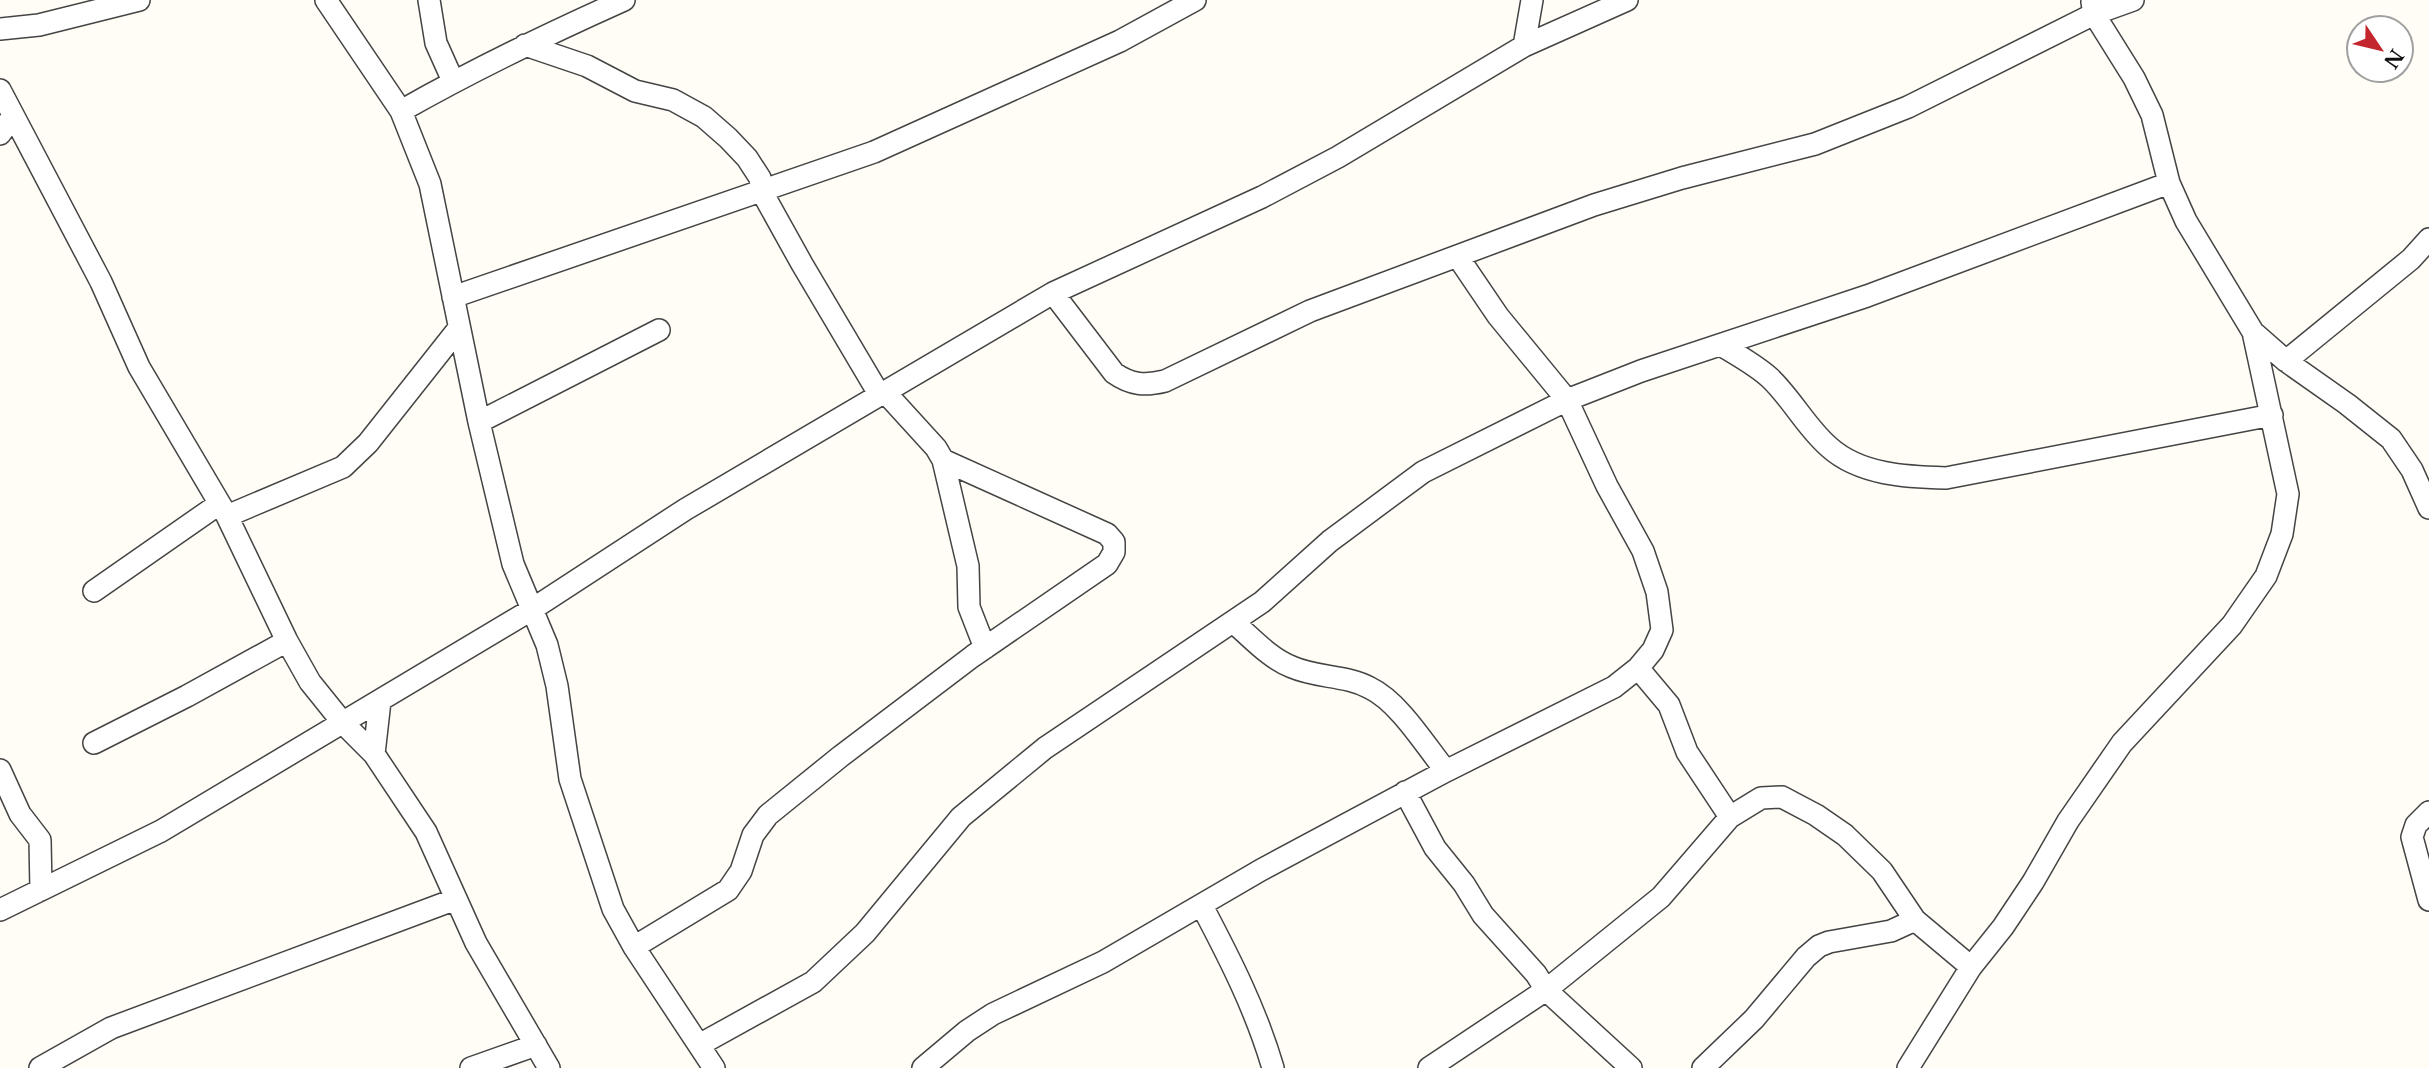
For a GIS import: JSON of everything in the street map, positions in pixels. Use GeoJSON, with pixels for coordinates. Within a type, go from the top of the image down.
{"type":"FeatureCollection","features":[{"type":"Feature","properties":{"kind":"street"},"geometry":{"type":"LineString","coordinates":[[0,29],[39,25],[102,5],[139,0]]}},
{"type":"Feature","properties":{"kind":"street"},"geometry":{"type":"LineString","coordinates":[[326,0],[401,111],[430,184],[479,422],[513,564],[547,645],[557,686],[573,790],[613,909],[634,947],[714,1068]]}},
{"type":"Feature","properties":{"kind":"street"},"geometry":{"type":"LineString","coordinates":[[429,0],[436,43],[453,81]]}},
{"type":"Feature","properties":{"kind":"street"},"geometry":{"type":"LineString","coordinates":[[401,111],[525,45],[579,10],[624,0]]}},
{"type":"Feature","properties":{"kind":"street"},"geometry":{"type":"LineString","coordinates":[[453,297],[762,192],[921,133],[1120,41],[1195,0]]}},
{"type":"Feature","properties":{"kind":"street"},"geometry":{"type":"LineString","coordinates":[[1524,46],[1532,0]]}},
{"type":"Feature","properties":{"kind":"street"},"geometry":{"type":"LineString","coordinates":[[0,910],[161,831],[531,610],[686,509],[1053,293],[1262,197],[1338,157],[1524,46],[1627,0]]}},
{"type":"Feature","properties":{"kind":"street"},"geometry":{"type":"LineString","coordinates":[[1053,293],[1114,373],[1126,381],[1146,386],[1165,381],[1310,311],[1594,205],[1682,178],[1815,144],[1908,107],[2093,7],[2133,0]]}},
{"type":"Feature","properties":{"kind":"street"},"geometry":{"type":"LineString","coordinates":[[2093,7],[2152,115],[2169,183],[2186,221],[2253,332],[2286,361],[2347,404],[2390,439],[2412,470],[2429,508]]}},
{"type":"Feature","properties":{"kind":"street"},"geometry":{"type":"LineString","coordinates":[[525,45],[587,66],[635,91],[673,100],[704,117],[747,158],[760,178],[762,192],[802,264],[882,392],[936,448],[943,460],[968,566],[969,607],[985,648]]}},
{"type":"Feature","properties":{"kind":"street"},"geometry":{"type":"LineString","coordinates":[[0,90],[101,282],[139,367],[223,510],[310,682],[374,754],[426,832],[476,943],[549,1068]]}},
{"type":"Feature","properties":{"kind":"street"},"geometry":{"type":"LineString","coordinates":[[0,134],[13,116]]}},
{"type":"Feature","properties":{"kind":"street"},"geometry":{"type":"LineString","coordinates":[[699,1045],[813,982],[873,925],[961,817],[1045,748],[1262,602],[1330,541],[1423,472],[1567,400],[1641,371],[1867,296],[2169,183]]}},
{"type":"Feature","properties":{"kind":"street"},"geometry":{"type":"LineString","coordinates":[[2286,361],[2411,259],[2429,239]]}},
{"type":"Feature","properties":{"kind":"street"},"geometry":{"type":"LineString","coordinates":[[923,1068],[967,1031],[993,1014],[1103,962],[1261,870],[1405,792],[1614,687],[1638,668],[1653,650],[1662,629],[1657,592],[1643,551],[1607,486],[1567,400],[1498,316],[1458,257]]}},
{"type":"Feature","properties":{"kind":"street"},"geometry":{"type":"LineString","coordinates":[[94,591],[223,510],[344,467],[354,459],[459,328]]}},
{"type":"Feature","properties":{"kind":"street"},"geometry":{"type":"LineString","coordinates":[[479,422],[659,330]]}},
{"type":"Feature","properties":{"kind":"street"},"geometry":{"type":"LineString","coordinates":[[1908,1068],[1970,967],[2003,927],[2068,821],[2122,743],[2232,625],[2266,576],[2282,534],[2288,494],[2253,332]]}},
{"type":"Feature","properties":{"kind":"street"},"geometry":{"type":"LineString","coordinates":[[1721,345],[1768,376],[1830,448],[1853,462],[1874,470],[1910,477],[1946,478],[2272,415]]}},
{"type":"Feature","properties":{"kind":"street"},"geometry":{"type":"LineString","coordinates":[[634,947],[728,890],[741,871],[753,835],[768,815],[841,755],[985,648],[1107,564],[1114,552],[1114,542],[1107,534],[943,460]]}},
{"type":"Feature","properties":{"kind":"street"},"geometry":{"type":"LineString","coordinates":[[1233,622],[1273,657],[1293,668],[1348,679],[1371,688],[1395,707],[1446,771]]}},
{"type":"Feature","properties":{"kind":"street"},"geometry":{"type":"LineString","coordinates":[[94,743],[187,696],[287,640]]}},
{"type":"Feature","properties":{"kind":"street"},"geometry":{"type":"LineString","coordinates":[[1638,668],[1669,705],[1687,752],[1730,817]]}},
{"type":"Feature","properties":{"kind":"street"},"geometry":{"type":"LineString","coordinates":[[374,754],[380,701]]}},
{"type":"Feature","properties":{"kind":"street"},"geometry":{"type":"LineString","coordinates":[[0,770],[20,814],[40,840],[41,890]]}},
{"type":"Feature","properties":{"kind":"street"},"geometry":{"type":"LineString","coordinates":[[1405,792],[1435,848],[1464,884],[1483,915],[1536,974],[1546,990],[1631,1068]]}},
{"type":"Feature","properties":{"kind":"street"},"geometry":{"type":"LineString","coordinates":[[1429,1068],[1546,990],[1661,897],[1730,817],[1761,798],[1782,797],[1816,815],[1845,835],[1882,870],[1915,920],[1970,967]]}},
{"type":"Feature","properties":{"kind":"street"},"geometry":{"type":"LineString","coordinates":[[2429,812],[2416,825],[2412,837],[2429,900]]}},
{"type":"Feature","properties":{"kind":"street"},"geometry":{"type":"LineString","coordinates":[[40,1068],[111,1028],[456,899]]}},
{"type":"Feature","properties":{"kind":"street"},"geometry":{"type":"LineString","coordinates":[[1202,906],[1244,986],[1273,1068]]}},
{"type":"Feature","properties":{"kind":"street"},"geometry":{"type":"LineString","coordinates":[[1703,1068],[1755,1019],[1806,957],[1819,946],[1891,931],[1915,920]]}},
{"type":"Feature","properties":{"kind":"street"},"geometry":{"type":"LineString","coordinates":[[471,1068],[536,1045]]}}]}
